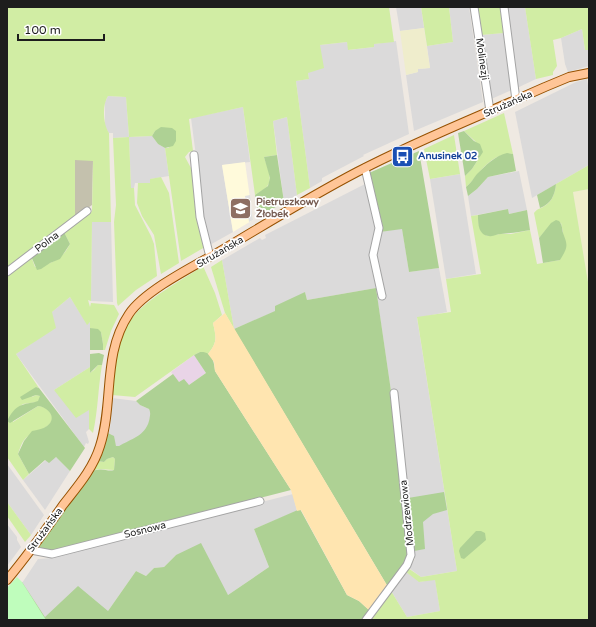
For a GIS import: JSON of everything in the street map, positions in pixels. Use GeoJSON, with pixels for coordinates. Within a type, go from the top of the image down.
{"type":"FeatureCollection","features":[{"type":"Feature","properties":{"kind":"main road","name":"Strużańska"},"geometry":{"type":"LineString","coordinates":[[7,580],[31,550],[90,469],[99,448],[105,428],[114,346],[121,328],[130,312],[146,298],[163,285],[210,257],[365,168],[516,100],[569,78],[589,74]]}},
{"type":"Feature","properties":{"kind":"street","name":"Molinezji"},"geometry":{"type":"LineString","coordinates":[[474,7],[490,111]]}},
{"type":"Feature","properties":{"kind":"street"},"geometry":{"type":"LineString","coordinates":[[504,7],[516,100]]}},
{"type":"Feature","properties":{"kind":"street"},"geometry":{"type":"LineString","coordinates":[[194,155],[200,217],[210,257]]}},
{"type":"Feature","properties":{"kind":"street"},"geometry":{"type":"LineString","coordinates":[[365,168],[379,228],[373,255],[382,296]]}},
{"type":"Feature","properties":{"kind":"street","name":"Polna"},"geometry":{"type":"LineString","coordinates":[[7,272],[87,211]]}},
{"type":"Feature","properties":{"kind":"street","name":"Modrzewiowa"},"geometry":{"type":"LineString","coordinates":[[366,620],[407,565],[411,555],[394,393]]}},
{"type":"Feature","properties":{"kind":"street","name":"Sosnowa"},"geometry":{"type":"LineString","coordinates":[[31,550],[52,554],[260,501]]}},
{"type":"Feature","properties":{"kind":"shaded area"},"geometry":{"type":"Polygon","coordinates":[[[396,7],[421,7],[424,28],[400,31],[396,7]]]}},
{"type":"Feature","properties":{"kind":"shaded area"},"geometry":{"type":"Polygon","coordinates":[[[449,7],[469,7],[483,102],[414,131],[406,75],[418,72],[418,69],[430,68],[427,46],[453,42],[449,7]]]}},
{"type":"Feature","properties":{"kind":"shaded area"},"geometry":{"type":"Polygon","coordinates":[[[505,7],[525,7],[536,79],[517,88],[505,7]]]}},
{"type":"Feature","properties":{"kind":"shaded area"},"geometry":{"type":"Polygon","coordinates":[[[424,28],[430,68],[418,69],[418,72],[406,75],[400,31],[424,28]]]}},
{"type":"Feature","properties":{"kind":"shaded area"},"geometry":{"type":"Polygon","coordinates":[[[582,29],[585,50],[589,50],[589,66],[568,72],[565,64],[561,38],[582,29]]]}},
{"type":"Feature","properties":{"kind":"shaded area"},"geometry":{"type":"Polygon","coordinates":[[[504,33],[512,90],[489,100],[481,35],[504,33]]]}},
{"type":"Feature","properties":{"kind":"shaded area"},"geometry":{"type":"Polygon","coordinates":[[[396,41],[409,134],[363,155],[364,156],[322,178],[322,181],[310,188],[296,81],[309,79],[308,73],[320,45],[347,42],[349,50],[374,47],[374,44],[396,41]]]}},
{"type":"Feature","properties":{"kind":"shaded area"},"geometry":{"type":"Polygon","coordinates":[[[587,79],[589,92],[589,165],[532,198],[515,112],[576,82],[587,79]]]}},
{"type":"Feature","properties":{"kind":"shaded area"},"geometry":{"type":"Polygon","coordinates":[[[108,96],[126,97],[129,137],[113,138],[113,133],[109,133],[105,127],[105,102],[108,96]]]}},
{"type":"Feature","properties":{"kind":"shaded area"},"geometry":{"type":"Polygon","coordinates":[[[243,107],[250,162],[222,165],[233,232],[208,246],[202,218],[191,118],[243,107]]]}},
{"type":"Feature","properties":{"kind":"shaded area"},"geometry":{"type":"Polygon","coordinates":[[[287,117],[297,195],[284,202],[273,121],[287,117]]]}},
{"type":"Feature","properties":{"kind":"shaded area"},"geometry":{"type":"Polygon","coordinates":[[[152,136],[158,144],[165,148],[169,176],[150,179],[150,183],[135,183],[134,188],[131,188],[129,137],[152,136]]]}},
{"type":"Feature","properties":{"kind":"shaded area"},"geometry":{"type":"Polygon","coordinates":[[[75,160],[93,160],[92,205],[75,217],[75,160]]]}},
{"type":"Feature","properties":{"kind":"shaded area","name":"Pietruszkowy Żłobek"},"geometry":{"type":"Polygon","coordinates":[[[245,162],[253,220],[233,232],[222,165],[245,162]]]}},
{"type":"Feature","properties":{"kind":"shaded area"},"geometry":{"type":"Polygon","coordinates":[[[519,171],[527,210],[509,214],[508,209],[471,216],[468,196],[488,177],[519,171]]]}},
{"type":"Feature","properties":{"kind":"shaded area"},"geometry":{"type":"Polygon","coordinates":[[[460,174],[476,274],[446,279],[430,179],[460,174]]]}},
{"type":"Feature","properties":{"kind":"shaded area"},"geometry":{"type":"Polygon","coordinates":[[[365,184],[376,228],[370,258],[372,259],[376,288],[307,300],[305,292],[276,311],[234,329],[222,260],[260,238],[262,240],[266,238],[265,235],[365,184]]]}},
{"type":"Feature","properties":{"kind":"shaded area"},"geometry":{"type":"Polygon","coordinates":[[[589,189],[589,288],[573,192],[589,189]]]}},
{"type":"Feature","properties":{"kind":"shaded area"},"geometry":{"type":"Polygon","coordinates":[[[250,195],[253,220],[249,222],[245,196],[250,195]]]}},
{"type":"Feature","properties":{"kind":"shaded area"},"geometry":{"type":"Polygon","coordinates":[[[92,221],[111,222],[113,302],[91,301],[92,221]]]}},
{"type":"Feature","properties":{"kind":"shaded area"},"geometry":{"type":"Polygon","coordinates":[[[402,228],[409,272],[439,268],[447,312],[417,318],[457,571],[421,577],[409,568],[415,559],[396,390],[391,391],[377,296],[382,296],[376,256],[380,232],[402,228]]]}},
{"type":"Feature","properties":{"kind":"shaded area"},"geometry":{"type":"Polygon","coordinates":[[[70,297],[87,324],[90,322],[90,367],[54,390],[89,409],[89,429],[86,432],[89,442],[88,444],[86,443],[84,447],[16,354],[31,344],[52,312],[70,297]]]}},
{"type":"Feature","properties":{"kind":"shaded area"},"geometry":{"type":"Polygon","coordinates":[[[194,355],[206,373],[189,385],[179,382],[171,372],[194,355]]]}},
{"type":"Feature","properties":{"kind":"shaded area"},"geometry":{"type":"Polygon","coordinates":[[[112,398],[136,401],[140,405],[149,409],[151,412],[148,428],[139,437],[119,446],[116,446],[112,435],[108,433],[110,429],[112,398]]]}},
{"type":"Feature","properties":{"kind":"shaded area"},"geometry":{"type":"Polygon","coordinates":[[[56,457],[70,471],[45,510],[23,480],[46,460],[56,457]]]}},
{"type":"Feature","properties":{"kind":"shaded area"},"geometry":{"type":"Polygon","coordinates":[[[7,464],[44,515],[31,535],[7,502],[7,464]]]}},
{"type":"Feature","properties":{"kind":"shaded area"},"geometry":{"type":"Polygon","coordinates":[[[293,494],[297,511],[254,529],[269,567],[228,595],[176,555],[164,567],[154,568],[146,576],[136,571],[108,611],[45,617],[22,583],[38,559],[51,558],[52,556],[293,494]]]}},
{"type":"Feature","properties":{"kind":"shaded area"},"geometry":{"type":"Polygon","coordinates":[[[7,524],[17,537],[21,547],[7,566],[7,524]]]}},
{"type":"Feature","properties":{"kind":"shaded area"},"geometry":{"type":"Polygon","coordinates":[[[406,572],[420,582],[435,579],[440,611],[407,617],[391,591],[406,572]]]}},
{"type":"Feature","properties":{"kind":"green space"},"geometry":{"type":"Polygon","coordinates":[[[7,7],[389,7],[394,42],[374,44],[374,47],[348,50],[347,42],[320,45],[324,68],[308,73],[309,79],[296,81],[310,188],[297,195],[287,117],[273,121],[277,155],[264,157],[270,179],[266,188],[255,195],[243,107],[189,119],[193,151],[189,152],[185,157],[193,171],[205,247],[181,261],[165,148],[169,148],[155,131],[152,136],[129,137],[126,97],[108,96],[104,114],[105,125],[109,133],[111,222],[92,222],[91,301],[88,300],[90,307],[91,303],[114,305],[119,314],[111,331],[105,350],[103,350],[101,332],[90,328],[90,322],[87,325],[70,297],[52,312],[56,328],[16,354],[39,388],[36,387],[32,397],[36,395],[40,396],[40,398],[38,402],[23,404],[15,410],[13,422],[38,406],[47,409],[52,418],[48,425],[27,437],[21,445],[18,454],[29,474],[23,480],[7,457],[7,273],[31,256],[35,267],[56,260],[67,250],[70,244],[64,232],[92,211],[93,161],[75,160],[75,217],[7,270],[7,7]]]}},
{"type":"Feature","properties":{"kind":"green space"},"geometry":{"type":"Polygon","coordinates":[[[421,7],[449,7],[453,42],[427,46],[421,7]]]}},
{"type":"Feature","properties":{"kind":"green space"},"geometry":{"type":"Polygon","coordinates":[[[477,7],[501,7],[504,33],[481,35],[477,7]]]}},
{"type":"Feature","properties":{"kind":"green space"},"geometry":{"type":"Polygon","coordinates":[[[525,7],[589,7],[589,50],[585,50],[582,29],[553,40],[557,66],[553,72],[553,75],[536,79],[525,7]]]}},
{"type":"Feature","properties":{"kind":"green space"},"geometry":{"type":"Polygon","coordinates":[[[504,113],[513,154],[497,157],[484,167],[466,187],[465,176],[480,157],[476,142],[464,131],[504,113]]]}},
{"type":"Feature","properties":{"kind":"green space"},"geometry":{"type":"Polygon","coordinates":[[[161,127],[172,128],[176,131],[176,141],[173,146],[165,148],[158,144],[152,136],[155,131],[161,127]]]}},
{"type":"Feature","properties":{"kind":"green space"},"geometry":{"type":"Polygon","coordinates":[[[464,131],[474,141],[480,144],[483,152],[472,169],[465,176],[458,133],[464,131]]]}},
{"type":"Feature","properties":{"kind":"green space"},"geometry":{"type":"Polygon","coordinates":[[[454,135],[460,174],[430,179],[424,149],[454,135]]]}},
{"type":"Feature","properties":{"kind":"green space"},"geometry":{"type":"Polygon","coordinates":[[[129,137],[131,188],[134,188],[135,205],[154,244],[157,276],[136,290],[118,306],[114,222],[116,205],[113,138],[129,137]]]}},
{"type":"Feature","properties":{"kind":"green space"},"geometry":{"type":"Polygon","coordinates":[[[419,151],[439,268],[409,272],[402,229],[380,232],[369,173],[419,151]]]}},
{"type":"Feature","properties":{"kind":"green space"},"geometry":{"type":"Polygon","coordinates":[[[507,153],[513,154],[516,171],[488,177],[468,196],[466,187],[477,174],[495,158],[507,153]]]}},
{"type":"Feature","properties":{"kind":"green space"},"geometry":{"type":"Polygon","coordinates":[[[277,155],[284,202],[259,217],[255,195],[268,186],[270,178],[264,157],[277,155]]]}},
{"type":"Feature","properties":{"kind":"green space"},"geometry":{"type":"Polygon","coordinates":[[[589,165],[589,189],[573,192],[589,288],[589,620],[368,620],[391,591],[407,617],[440,611],[435,580],[419,582],[406,572],[408,568],[421,577],[457,571],[417,317],[451,312],[446,279],[481,274],[471,216],[478,215],[478,221],[482,232],[487,236],[511,234],[530,230],[537,264],[560,260],[563,232],[561,223],[553,222],[539,238],[534,213],[551,200],[556,184],[589,165]]]}},
{"type":"Feature","properties":{"kind":"green space"},"geometry":{"type":"Polygon","coordinates":[[[161,177],[169,193],[179,263],[161,274],[154,235],[142,216],[137,203],[138,183],[150,183],[150,179],[161,177]]]}},
{"type":"Feature","properties":{"kind":"green space"},"geometry":{"type":"Polygon","coordinates":[[[556,184],[555,192],[550,202],[540,208],[537,195],[556,184]]]}},
{"type":"Feature","properties":{"kind":"green space"},"geometry":{"type":"Polygon","coordinates":[[[508,209],[509,214],[527,210],[530,230],[492,236],[485,235],[481,231],[479,228],[478,215],[508,209]]]}},
{"type":"Feature","properties":{"kind":"green space"},"geometry":{"type":"Polygon","coordinates":[[[556,220],[559,221],[561,225],[566,241],[566,249],[560,260],[543,263],[539,238],[551,223],[556,220]]]}},
{"type":"Feature","properties":{"kind":"green space"},"geometry":{"type":"Polygon","coordinates":[[[64,232],[70,244],[60,259],[37,270],[31,256],[64,232]]]}},
{"type":"Feature","properties":{"kind":"green space"},"geometry":{"type":"Polygon","coordinates":[[[222,260],[234,329],[225,313],[211,267],[222,260]]]}},
{"type":"Feature","properties":{"kind":"green space"},"geometry":{"type":"Polygon","coordinates":[[[203,266],[215,293],[222,315],[213,323],[215,343],[211,350],[208,354],[200,352],[194,355],[135,397],[112,395],[115,366],[119,347],[125,329],[130,321],[154,298],[203,266]]]}},
{"type":"Feature","properties":{"kind":"green space"},"geometry":{"type":"Polygon","coordinates":[[[376,288],[391,391],[409,558],[388,587],[234,329],[275,311],[275,306],[305,292],[307,300],[376,288]]]}},
{"type":"Feature","properties":{"kind":"green space"},"geometry":{"type":"Polygon","coordinates":[[[90,328],[98,329],[101,332],[103,350],[90,350],[90,328]]]}},
{"type":"Feature","properties":{"kind":"green space"},"geometry":{"type":"Polygon","coordinates":[[[200,352],[207,353],[212,357],[215,371],[291,490],[50,552],[37,548],[93,471],[100,469],[114,470],[115,459],[113,457],[104,462],[98,461],[108,433],[114,436],[116,446],[119,446],[141,434],[147,426],[150,412],[149,409],[140,405],[136,401],[173,374],[179,382],[184,379],[189,385],[206,373],[194,355],[200,352]]]}},
{"type":"Feature","properties":{"kind":"green space"},"geometry":{"type":"Polygon","coordinates":[[[99,353],[104,355],[102,365],[98,365],[90,373],[90,354],[99,353]]]}},
{"type":"Feature","properties":{"kind":"green space"},"geometry":{"type":"Polygon","coordinates":[[[98,365],[102,365],[93,433],[89,429],[89,410],[76,418],[54,390],[90,367],[90,373],[98,365]]]}},
{"type":"Feature","properties":{"kind":"green space"},"geometry":{"type":"Polygon","coordinates":[[[36,387],[39,388],[85,448],[70,471],[56,457],[49,463],[45,460],[29,474],[18,454],[24,441],[32,431],[45,427],[52,420],[52,416],[45,408],[38,406],[10,423],[7,421],[15,409],[19,406],[38,401],[40,396],[36,395],[22,400],[20,397],[36,387]]]}},
{"type":"Feature","properties":{"kind":"green space"},"geometry":{"type":"Polygon","coordinates":[[[113,457],[115,459],[114,470],[98,469],[93,471],[98,461],[104,462],[113,457]]]}},
{"type":"Feature","properties":{"kind":"green space"},"geometry":{"type":"Polygon","coordinates":[[[444,492],[447,510],[433,514],[423,522],[425,549],[414,551],[408,498],[444,492]]]}},
{"type":"Feature","properties":{"kind":"green space"},"geometry":{"type":"Polygon","coordinates":[[[7,502],[31,535],[25,542],[7,516],[7,502]]]}},
{"type":"Feature","properties":{"kind":"green space"},"geometry":{"type":"Polygon","coordinates":[[[300,509],[347,595],[359,601],[370,611],[363,620],[16,620],[7,599],[22,582],[45,617],[78,586],[108,611],[136,571],[146,576],[154,568],[164,567],[176,555],[201,543],[228,595],[269,567],[254,529],[300,509]]]}},
{"type":"Feature","properties":{"kind":"green space"},"geometry":{"type":"Polygon","coordinates":[[[476,531],[485,533],[486,540],[464,559],[461,558],[459,551],[460,548],[476,531]]]}},
{"type":"Feature","properties":{"kind":"green space"},"geometry":{"type":"Polygon","coordinates":[[[17,577],[22,582],[46,620],[7,620],[7,588],[17,577]]]}},
{"type":"Feature","properties":{"kind":"sand"},"geometry":{"type":"Polygon","coordinates":[[[225,313],[388,587],[370,611],[359,601],[347,595],[301,510],[297,511],[291,490],[215,371],[214,362],[208,354],[215,343],[213,323],[225,313]]]}},
{"type":"Feature","properties":{"kind":"place","name":"Anusinek 02"},"geometry":{"type":"Point","coordinates":[402,156]}},
{"type":"Feature","properties":{"kind":"place","name":"Pietruszkowy Żłobek"},"geometry":{"type":"Point","coordinates":[240,208]}}]}
